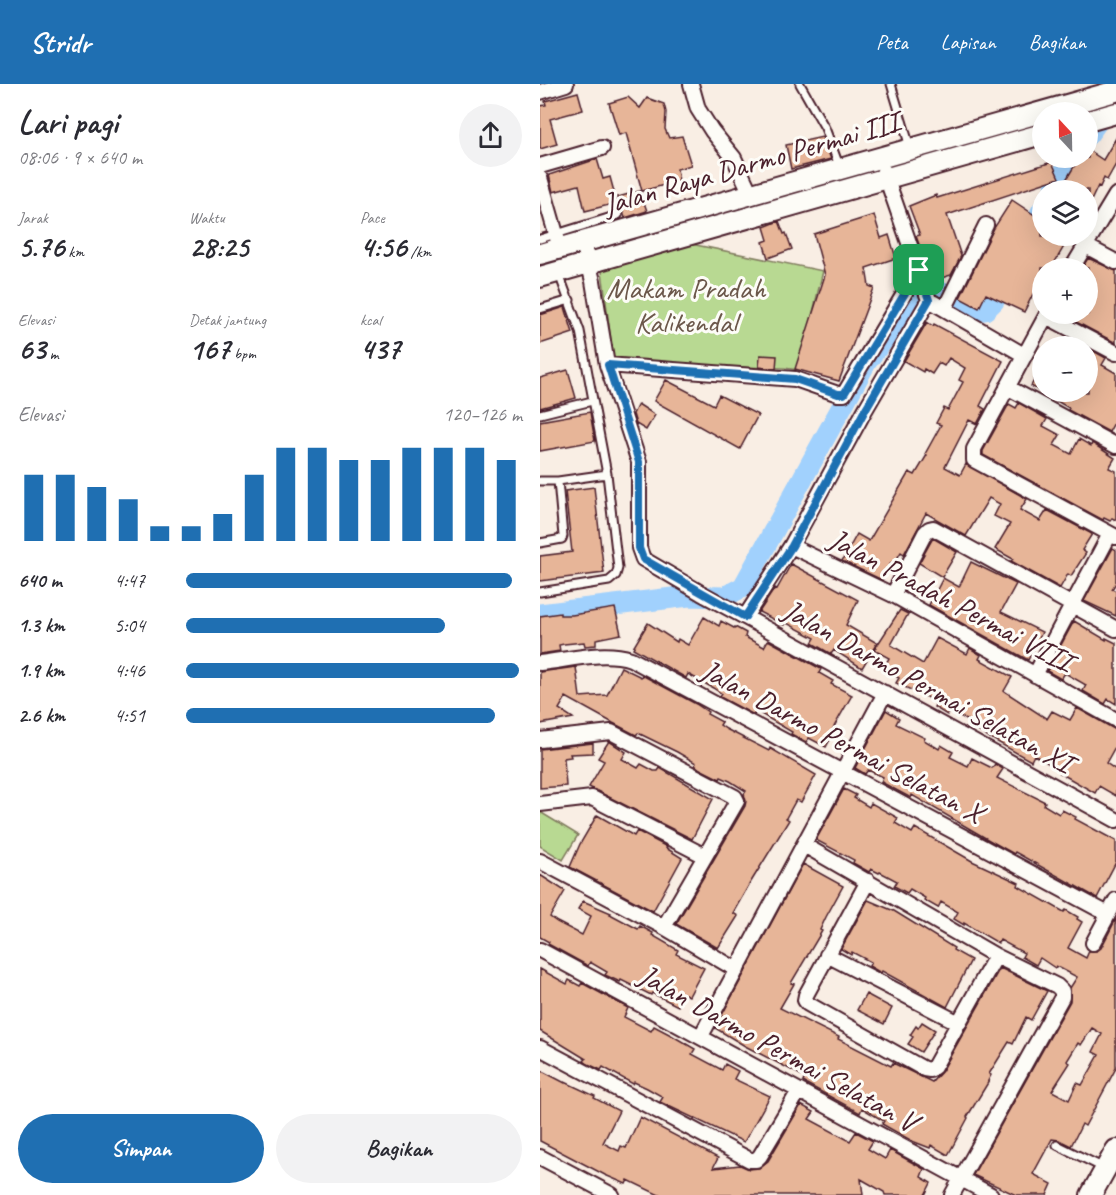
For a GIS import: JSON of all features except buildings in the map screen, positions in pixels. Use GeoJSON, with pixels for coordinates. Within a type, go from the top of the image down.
{"type":"FeatureCollection","features":[{"type":"Feature","properties":{"kind":"main road","name":"Jalan Raya Darmo Permai III"},"geometry":{"type":"LineString","coordinates":[[540,254],[558,241],[583,242],[1109,93]]}},
{"type":"Feature","properties":{"kind":"main road"},"geometry":{"type":"LineString","coordinates":[[1098,118],[1116,112]]}},
{"type":"Feature","properties":{"kind":"main road","name":"Jalan Raya Darmo Permai III"},"geometry":{"type":"LineString","coordinates":[[549,274],[887,180],[1032,137]]}},
{"type":"Feature","properties":{"kind":"main road"},"geometry":{"type":"LineString","coordinates":[[700,209],[706,230]]}},
{"type":"Feature","properties":{"kind":"main road"},"geometry":{"type":"LineString","coordinates":[[1091,1195],[1113,1157]]}},
{"type":"Feature","properties":{"kind":"street"},"geometry":{"type":"LineString","coordinates":[[540,92],[566,84]]}},
{"type":"Feature","properties":{"kind":"street"},"geometry":{"type":"LineString","coordinates":[[691,84],[698,110],[734,158],[752,194]]}},
{"type":"Feature","properties":{"kind":"street"},"geometry":{"type":"LineString","coordinates":[[540,166],[602,148]]}},
{"type":"Feature","properties":{"kind":"street"},"geometry":{"type":"LineString","coordinates":[[879,158],[929,300],[1024,356]]}},
{"type":"Feature","properties":{"kind":"street"},"geometry":{"type":"LineString","coordinates":[[540,178],[558,241]]}},
{"type":"Feature","properties":{"kind":"street"},"geometry":{"type":"LineString","coordinates":[[1098,223],[1116,195]]}},
{"type":"Feature","properties":{"kind":"street"},"geometry":{"type":"LineString","coordinates":[[945,308],[986,225]]}},
{"type":"Feature","properties":{"kind":"street"},"geometry":{"type":"LineString","coordinates":[[583,242],[608,365],[795,379],[838,394],[844,394],[919,270]]}},
{"type":"Feature","properties":{"kind":"street"},"geometry":{"type":"LineString","coordinates":[[1086,246],[1116,262]]}},
{"type":"Feature","properties":{"kind":"street","name":"Jalan Darmo Permai Selatan XI"},"geometry":{"type":"LineString","coordinates":[[745,617],[792,546],[865,410],[929,300]]}},
{"type":"Feature","properties":{"kind":"street"},"geometry":{"type":"LineString","coordinates":[[1035,675],[1113,535],[974,460],[974,449],[1042,324]]}},
{"type":"Feature","properties":{"kind":"street"},"geometry":{"type":"LineString","coordinates":[[1063,324],[1116,353]]}},
{"type":"Feature","properties":{"kind":"street","name":"Jalan Darmo Permai Selatan XI"},"geometry":{"type":"LineString","coordinates":[[608,365],[639,462],[639,548],[643,559],[648,564],[1116,820]]}},
{"type":"Feature","properties":{"kind":"street"},"geometry":{"type":"LineString","coordinates":[[1007,387],[1116,445]]}},
{"type":"Feature","properties":{"kind":"street"},"geometry":{"type":"LineString","coordinates":[[893,595],[925,533],[933,528],[1116,629]]}},
{"type":"Feature","properties":{"kind":"street","name":"Jalan Pradah Permai VIII"},"geometry":{"type":"LineString","coordinates":[[792,546],[893,595],[1116,720]]}},
{"type":"Feature","properties":{"kind":"street","name":"Jalan Darmo Permai Selatan X"},"geometry":{"type":"LineString","coordinates":[[540,663],[608,655],[620,655],[631,659],[1108,914]]}},
{"type":"Feature","properties":{"kind":"street"},"geometry":{"type":"LineString","coordinates":[[701,1036],[885,693]]}},
{"type":"Feature","properties":{"kind":"street"},"geometry":{"type":"LineString","coordinates":[[540,740],[611,732],[733,795],[736,801],[664,927]]}},
{"type":"Feature","properties":{"kind":"street"},"geometry":{"type":"LineString","coordinates":[[540,804],[592,798],[705,856]]}},
{"type":"Feature","properties":{"kind":"street"},"geometry":{"type":"LineString","coordinates":[[804,845],[996,956],[1057,986],[1062,991],[1062,997],[952,1195]]}},
{"type":"Feature","properties":{"kind":"street"},"geometry":{"type":"LineString","coordinates":[[540,861],[664,927],[737,970]]}},
{"type":"Feature","properties":{"kind":"street"},"geometry":{"type":"LineString","coordinates":[[868,880],[806,995],[808,1004],[924,1070],[930,1070],[934,1067],[996,956]]}},
{"type":"Feature","properties":{"kind":"street"},"geometry":{"type":"LineString","coordinates":[[1093,943],[1116,900]]}},
{"type":"Feature","properties":{"kind":"street","name":"Jalan Darmo Permai Selatan V"},"geometry":{"type":"LineString","coordinates":[[540,950],[990,1195]]}},
{"type":"Feature","properties":{"kind":"street"},"geometry":{"type":"LineString","coordinates":[[827,955],[959,1023]]}},
{"type":"Feature","properties":{"kind":"street"},"geometry":{"type":"LineString","coordinates":[[540,1048],[750,1160],[756,1160],[760,1156],[799,1091]]}},
{"type":"Feature","properties":{"kind":"street"},"geometry":{"type":"LineString","coordinates":[[540,1156],[612,1195]]}},
{"type":"Feature","properties":{"kind":"lane"},"geometry":{"type":"LineString","coordinates":[[800,84],[825,128],[841,169]]}},
{"type":"Feature","properties":{"kind":"lane"},"geometry":{"type":"LineString","coordinates":[[890,84],[910,149]]}},
{"type":"Feature","properties":{"kind":"lane"},"geometry":{"type":"LineString","coordinates":[[540,239],[558,241],[618,215]]}},
{"type":"Feature","properties":{"kind":"lane"},"geometry":{"type":"LineString","coordinates":[[540,592],[609,580],[616,575],[618,568],[607,474],[580,331],[570,300],[549,274]]}},
{"type":"Feature","properties":{"kind":"lane"},"geometry":{"type":"LineString","coordinates":[[540,309],[570,300]]}},
{"type":"Feature","properties":{"kind":"lane"},"geometry":{"type":"LineString","coordinates":[[540,414],[592,401]]}},
{"type":"Feature","properties":{"kind":"lane"},"geometry":{"type":"LineString","coordinates":[[540,481],[558,481],[607,474]]}},
{"type":"Feature","properties":{"kind":"lane"},"geometry":{"type":"LineString","coordinates":[[540,543],[558,541],[563,536],[558,481]]}},
{"type":"Feature","properties":{"kind":"lane"},"geometry":{"type":"LineString","coordinates":[[1057,1145],[1113,1157]]}},
{"type":"Feature","properties":{"kind":"green space","name":"Makam Pradah Kalikendal"},"geometry":{"type":"Polygon","coordinates":[[[691,244],[823,271],[799,370],[614,364],[601,263],[691,244]]]}},
{"type":"Feature","properties":{"kind":"green space"},"geometry":{"type":"Polygon","coordinates":[[[540,812],[578,835],[563,860],[540,846],[540,812]]]}},
{"type":"Feature","properties":{"kind":"waterway"},"geometry":{"type":"LineString","coordinates":[[1098,121],[1116,96]]}},
{"type":"Feature","properties":{"kind":"waterway"},"geometry":{"type":"LineString","coordinates":[[1060,180],[1066,168]]}},
{"type":"Feature","properties":{"kind":"waterway"},"geometry":{"type":"LineString","coordinates":[[1025,243],[1032,229]]}},
{"type":"Feature","properties":{"kind":"waterway"},"geometry":{"type":"LineString","coordinates":[[960,301],[985,310],[994,301],[1009,273]]}},
{"type":"Feature","properties":{"kind":"waterway"},"geometry":{"type":"LineString","coordinates":[[934,289],[947,295]]}},
{"type":"Feature","properties":{"kind":"waterway"},"geometry":{"type":"LineString","coordinates":[[540,614],[689,596],[724,597],[743,587],[867,361],[917,297]]}},
{"type":"Feature","properties":{"kind":"route"},"geometry":{"type":"LineString","coordinates":[[919,270],[929,300],[865,410],[792,546],[745,617],[648,564],[643,559],[639,548],[639,462],[608,365],[772,376],[795,379],[844,394],[919,270]]}}]}
